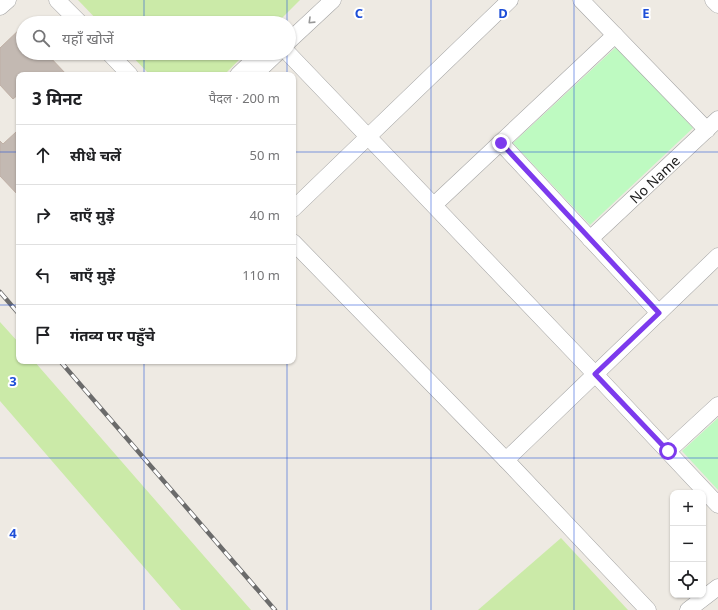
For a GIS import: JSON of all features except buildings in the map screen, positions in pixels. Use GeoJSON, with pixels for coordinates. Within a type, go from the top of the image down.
{"type":"FeatureCollection","features":[{"type":"Feature","properties":{"kind":"street"},"geometry":{"type":"LineString","coordinates":[[0,7],[8,0]]}},
{"type":"Feature","properties":{"kind":"street"},"geometry":{"type":"LineString","coordinates":[[58,0],[73,16]]}},
{"type":"Feature","properties":{"kind":"street"},"geometry":{"type":"LineString","coordinates":[[296,19],[316,0]]}},
{"type":"Feature","properties":{"kind":"street"},"geometry":{"type":"LineString","coordinates":[[296,35],[333,0]]}},
{"type":"Feature","properties":{"kind":"street"},"geometry":{"type":"LineString","coordinates":[[296,206],[510,0]]}},
{"type":"Feature","properties":{"kind":"street"},"geometry":{"type":"LineString","coordinates":[[581,0],[615,35],[712,125]]}},
{"type":"Feature","properties":{"kind":"street"},"geometry":{"type":"LineString","coordinates":[[713,0],[718,5]]}},
{"type":"Feature","properties":{"kind":"street"},"geometry":{"type":"LineString","coordinates":[[434,205],[615,35]]}},
{"type":"Feature","properties":{"kind":"street"},"geometry":{"type":"LineString","coordinates":[[116,60],[127,72]]}},
{"type":"Feature","properties":{"kind":"street"},"geometry":{"type":"LineString","coordinates":[[241,72],[254,60]]}},
{"type":"Feature","properties":{"kind":"street"},"geometry":{"type":"LineString","coordinates":[[257,72],[270,60]]}},
{"type":"Feature","properties":{"kind":"street"},"geometry":{"type":"LineString","coordinates":[[295,60],[718,504]]}},
{"type":"Feature","properties":{"kind":"street","name":"No Name"},"geometry":{"type":"LineString","coordinates":[[590,239],[712,125]]}},
{"type":"Feature","properties":{"kind":"street"},"geometry":{"type":"LineString","coordinates":[[501,143],[659,313]]}},
{"type":"Feature","properties":{"kind":"street"},"geometry":{"type":"LineString","coordinates":[[296,245],[506,460],[648,610]]}},
{"type":"Feature","properties":{"kind":"street"},"geometry":{"type":"LineString","coordinates":[[506,460],[718,256]]}},
{"type":"Feature","properties":{"kind":"street"},"geometry":{"type":"LineString","coordinates":[[668,451],[718,405]]}},
{"type":"Feature","properties":{"kind":"street"},"geometry":{"type":"LineString","coordinates":[[688,610],[718,587]]}},
{"type":"Feature","properties":{"kind":"green space"},"geometry":{"type":"Polygon","coordinates":[[[78,0],[300,0],[284,16],[93,16],[78,0]]]}},
{"type":"Feature","properties":{"kind":"green space"},"geometry":{"type":"Polygon","coordinates":[[[616,47],[693,128],[590,225],[513,143],[616,47]]]}},
{"type":"Feature","properties":{"kind":"green space"},"geometry":{"type":"Polygon","coordinates":[[[136,60],[239,60],[227,72],[147,72],[136,60]]]}},
{"type":"Feature","properties":{"kind":"green space"},"geometry":{"type":"Polygon","coordinates":[[[0,322],[16,340],[16,364],[37,364],[251,610],[181,610],[0,401],[0,322]]]}},
{"type":"Feature","properties":{"kind":"green space"},"geometry":{"type":"Polygon","coordinates":[[[718,418],[718,490],[682,451],[718,418]]]}},
{"type":"Feature","properties":{"kind":"green space"},"geometry":{"type":"Polygon","coordinates":[[[561,538],[628,610],[478,610],[561,538]]]}},
{"type":"Feature","properties":{"kind":"railway"},"geometry":{"type":"LineString","coordinates":[[0,292],[16,311]]}},
{"type":"Feature","properties":{"kind":"railway"},"geometry":{"type":"LineString","coordinates":[[63,364],[275,610]]}},
{"type":"Feature","properties":{"kind":"route"},"geometry":{"type":"LineString","coordinates":[[501,143],[659,313],[595,374],[668,451]]}}]}
